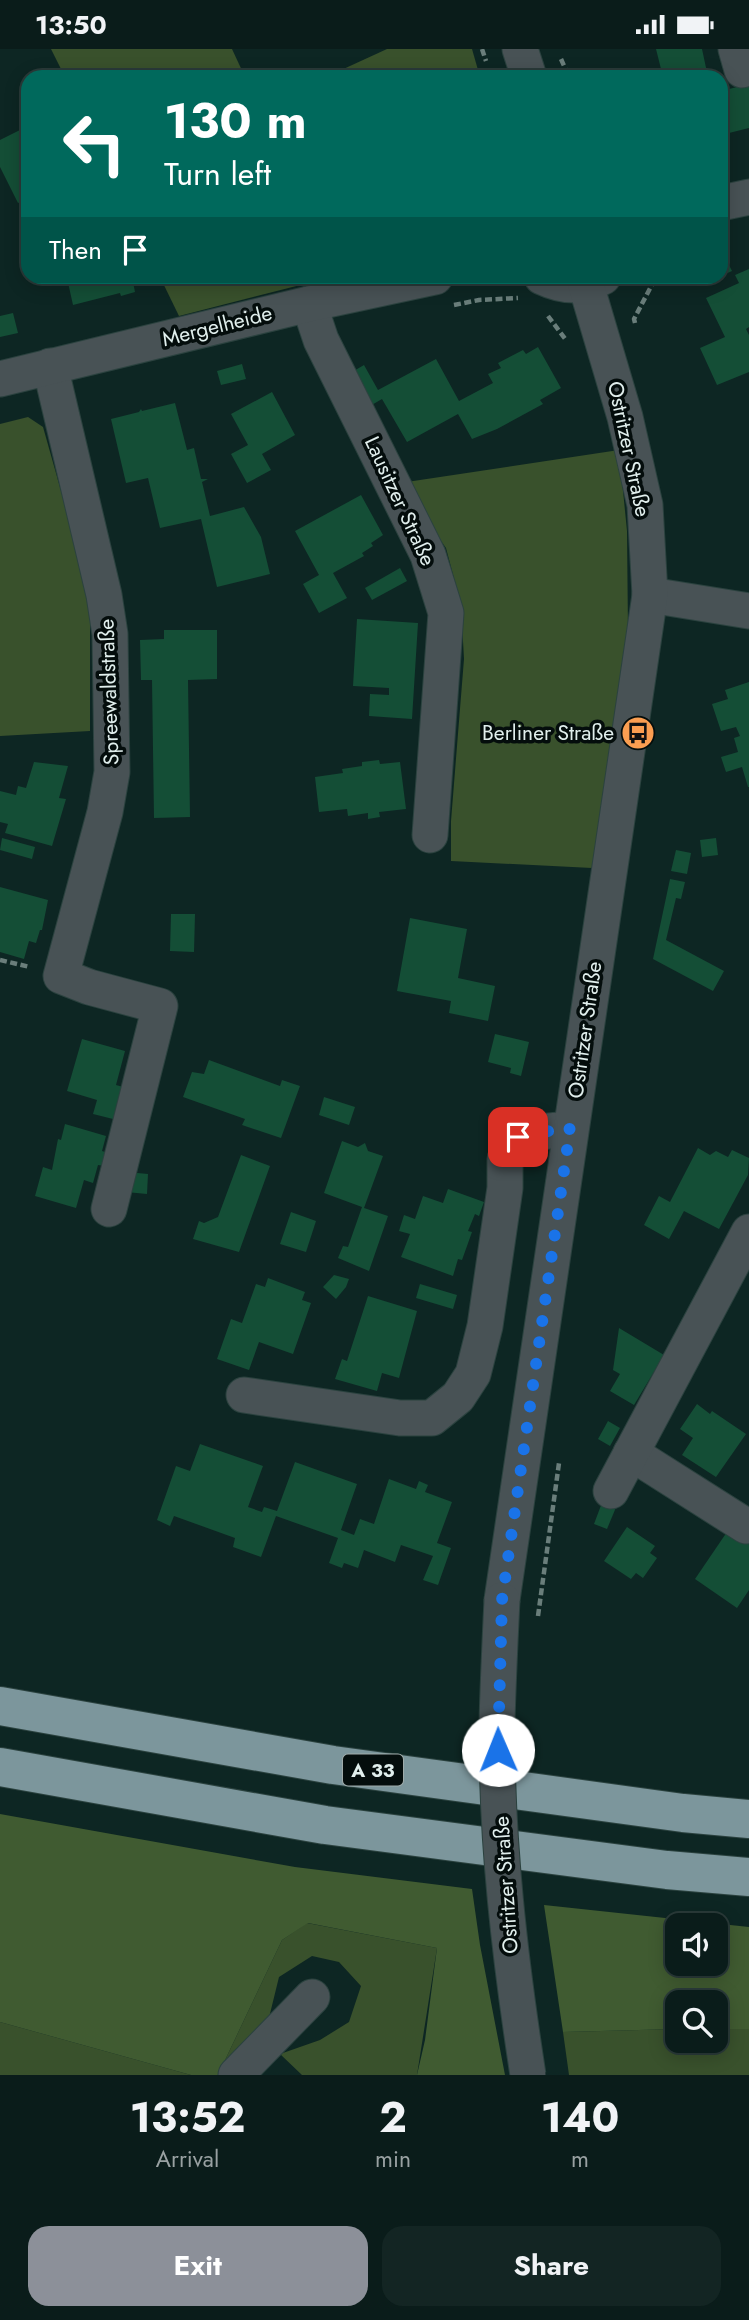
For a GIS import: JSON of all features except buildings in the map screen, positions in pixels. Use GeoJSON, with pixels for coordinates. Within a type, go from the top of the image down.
{"type":"FeatureCollection","features":[{"type":"Feature","properties":{"kind":"highway","name":"A 33"},"geometry":{"type":"LineString","coordinates":[[0,1706],[333,1765],[683,1813],[749,1819]]}},
{"type":"Feature","properties":{"kind":"highway"},"geometry":{"type":"LineString","coordinates":[[0,1767],[325,1825],[667,1870],[749,1877]]}},
{"type":"Feature","properties":{"kind":"street"},"geometry":{"type":"LineString","coordinates":[[520,49],[528,70]]}},
{"type":"Feature","properties":{"kind":"street"},"geometry":{"type":"LineString","coordinates":[[728,202],[749,197]]}},
{"type":"Feature","properties":{"kind":"street","name":"Mergelheide"},"geometry":{"type":"LineString","coordinates":[[0,379],[402,284]]}},
{"type":"Feature","properties":{"kind":"street","name":"Ostritzer Straße"},"geometry":{"type":"LineString","coordinates":[[528,2075],[512,1967],[501,1825],[497,1725],[502,1600],[650,595],[645,505],[595,284]]}},
{"type":"Feature","properties":{"kind":"street","name":"Lausitzer Straße"},"geometry":{"type":"LineString","coordinates":[[309,304],[321,340],[428,555],[446,614],[430,835]]}},
{"type":"Feature","properties":{"kind":"street","name":"Spreewaldstraße"},"geometry":{"type":"LineString","coordinates":[[50,366],[104,595],[111,664],[112,772],[106,813],[61,976],[89,987],[160,1006],[109,1209]]}},
{"type":"Feature","properties":{"kind":"street"},"geometry":{"type":"LineString","coordinates":[[650,595],[749,611]]}},
{"type":"Feature","properties":{"kind":"street"},"geometry":{"type":"LineString","coordinates":[[244,1395],[400,1418],[432,1418],[450,1404],[473,1374],[485,1326],[505,1188],[505,1159],[518,1137],[570,1129]]}},
{"type":"Feature","properties":{"kind":"street"},"geometry":{"type":"LineString","coordinates":[[611,1491],[749,1232]]}},
{"type":"Feature","properties":{"kind":"street"},"geometry":{"type":"LineString","coordinates":[[631,1453],[746,1526]]}},
{"type":"Feature","properties":{"kind":"street"},"geometry":{"type":"LineString","coordinates":[[236,2075],[312,1997]]}},
{"type":"Feature","properties":{"kind":"path"},"geometry":{"type":"LineString","coordinates":[[557,49],[566,70]]}},
{"type":"Feature","properties":{"kind":"path"},"geometry":{"type":"LineString","coordinates":[[634,319],[652,284]]}},
{"type":"Feature","properties":{"kind":"green space"},"geometry":{"type":"Polygon","coordinates":[[[51,49],[232,49],[242,70],[62,70],[51,49]]]}},
{"type":"Feature","properties":{"kind":"green space"},"geometry":{"type":"Polygon","coordinates":[[[387,49],[472,49],[478,70],[341,70],[387,49]]]}},
{"type":"Feature","properties":{"kind":"green space"},"geometry":{"type":"Polygon","coordinates":[[[163,284],[304,284],[179,316],[163,284]]]}},
{"type":"Feature","properties":{"kind":"green space"},"geometry":{"type":"Polygon","coordinates":[[[28,417],[43,427],[90,594],[90,731],[0,736],[0,424],[28,417]]]}},
{"type":"Feature","properties":{"kind":"green space"},"geometry":{"type":"Polygon","coordinates":[[[619,450],[627,531],[628,631],[592,868],[451,861],[451,821],[464,659],[461,605],[446,548],[400,483],[619,450]]]}},
{"type":"Feature","properties":{"kind":"green space"},"geometry":{"type":"Polygon","coordinates":[[[0,1814],[295,1867],[472,1889],[505,2075],[417,2075],[425,2040],[437,1948],[308,1923],[282,1940],[218,2075],[191,2075],[0,2022],[0,1814]]]}},
{"type":"Feature","properties":{"kind":"green space"},"geometry":{"type":"Polygon","coordinates":[[[544,1905],[665,1918],[665,1976],[728,1976],[728,1925],[749,1927],[749,2029],[728,2029],[728,1990],[665,1990],[665,2029],[563,2032],[544,1905]]]}},
{"type":"Feature","properties":{"kind":"green space"},"geometry":{"type":"Polygon","coordinates":[[[307,1923],[437,1948],[417,2075],[302,2075],[280,2054],[320,2040],[349,2022],[361,1986],[339,1962],[312,1956],[279,1977],[266,2030],[222,2075],[218,2075],[282,1940],[307,1923]]]}},
{"type":"Feature","properties":{"kind":"green space"},"geometry":{"type":"Polygon","coordinates":[[[0,2022],[191,2075],[0,2075],[0,2022]]]}},
{"type":"Feature","properties":{"kind":"green space"},"geometry":{"type":"Polygon","coordinates":[[[665,2029],[665,2053],[728,2053],[728,2029],[749,2029],[749,2075],[569,2075],[563,2032],[665,2029]]]}},
{"type":"Feature","properties":{"kind":"place","name":"Berliner Straße"},"geometry":{"type":"Point","coordinates":[638,733]}},
{"type":"Feature","properties":{"kind":"route"},"geometry":{"type":"LineString","coordinates":[[498,1750],[502,1600],[570,1129],[518,1137]]}}]}
